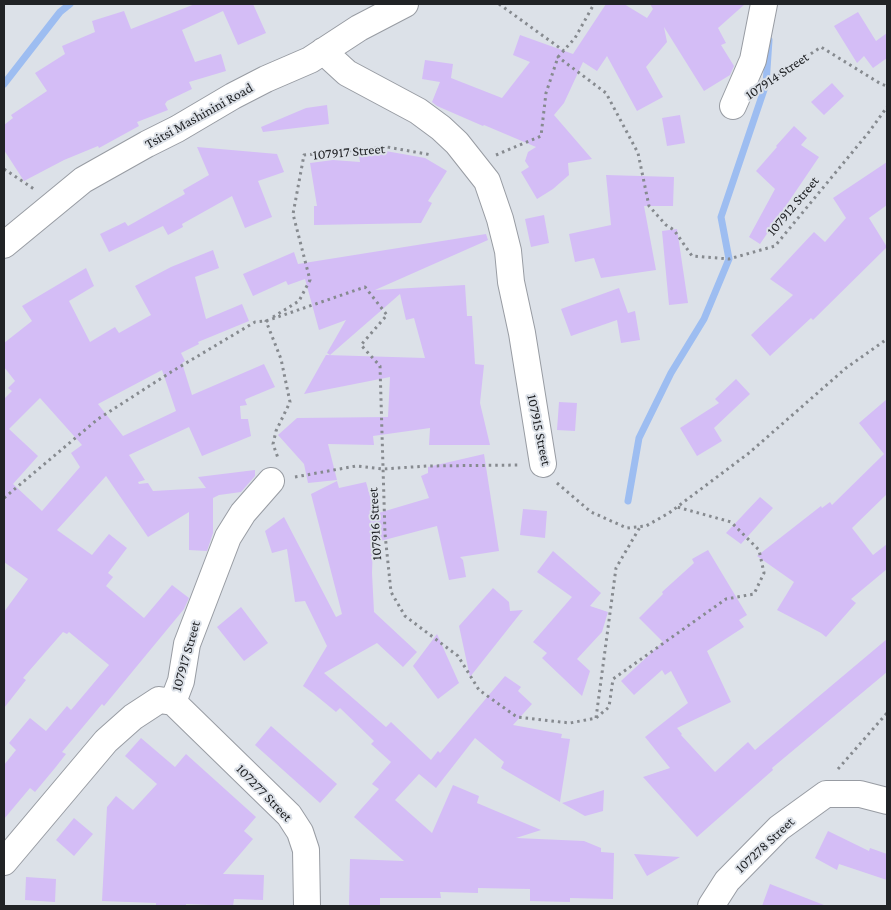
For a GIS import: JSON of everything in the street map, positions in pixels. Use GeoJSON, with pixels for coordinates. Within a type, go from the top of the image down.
{"type":"FeatureCollection","features":[{"type":"Feature","properties":{"kind":"street","name":"Tsitsi Mashinini Road"},"geometry":{"type":"LineString","coordinates":[[4,245],[83,180],[241,92],[310,60],[359,28],[405,4]]}},
{"type":"Feature","properties":{"kind":"street","name":"107914 Street"},"geometry":{"type":"LineString","coordinates":[[733,106],[753,60],[764,4]]}},
{"type":"Feature","properties":{"kind":"street","name":"107915 Street"},"geometry":{"type":"LineString","coordinates":[[323,51],[347,73],[418,111],[441,128],[475,163],[487,181],[500,219],[508,251],[511,282],[522,333],[543,464]]}},
{"type":"Feature","properties":{"kind":"street","name":"107917 Street"},"geometry":{"type":"LineString","coordinates":[[4,862],[106,741],[132,717],[159,700],[173,702],[181,681],[187,644],[228,537],[243,513],[271,480]]}},
{"type":"Feature","properties":{"kind":"street","name":"107277 Street"},"geometry":{"type":"LineString","coordinates":[[173,702],[289,815],[300,832],[306,850],[307,906]]}},
{"type":"Feature","properties":{"kind":"street"},"geometry":{"type":"LineString","coordinates":[[826,794],[860,794],[887,801]]}},
{"type":"Feature","properties":{"kind":"street","name":"107278 Street"},"geometry":{"type":"LineString","coordinates":[[712,906],[727,881],[760,846],[779,828],[826,794]]}},
{"type":"Feature","properties":{"kind":"path","name":"107912 Street"},"geometry":{"type":"LineString","coordinates":[[499,4],[565,52],[558,57],[606,93],[638,152],[649,206],[666,225],[674,230],[692,256],[729,259],[774,246],[869,132],[887,107]]}},
{"type":"Feature","properties":{"kind":"path"},"geometry":{"type":"LineString","coordinates":[[475,163],[541,136],[546,93],[558,57],[575,38],[594,4]]}},
{"type":"Feature","properties":{"kind":"path","name":"107914 Street"},"geometry":{"type":"LineString","coordinates":[[766,84],[820,47],[887,86]]}},
{"type":"Feature","properties":{"kind":"path","name":"107917 Street"},"geometry":{"type":"LineString","coordinates":[[266,321],[299,301],[310,280],[293,214],[304,155],[386,147],[435,156]]}},
{"type":"Feature","properties":{"kind":"path"},"geometry":{"type":"LineString","coordinates":[[4,169],[56,201]]}},
{"type":"Feature","properties":{"kind":"path","name":"107916 Street"},"geometry":{"type":"LineString","coordinates":[[4,498],[98,420],[171,372],[255,322],[266,321],[366,287],[387,315],[361,344],[380,366],[385,534],[391,592],[405,616],[458,656],[479,690],[517,717],[570,723],[596,718]]}},
{"type":"Feature","properties":{"kind":"path"},"geometry":{"type":"LineString","coordinates":[[266,321],[281,359],[290,402],[276,431],[273,444],[280,462],[271,480]]}},
{"type":"Feature","properties":{"kind":"path"},"geometry":{"type":"LineString","coordinates":[[596,718],[616,568],[640,526],[646,526],[676,507],[749,453],[846,368],[887,339]]}},
{"type":"Feature","properties":{"kind":"path"},"geometry":{"type":"LineString","coordinates":[[271,480],[356,466],[383,469],[427,466],[543,464]]}},
{"type":"Feature","properties":{"kind":"path","name":"107915 Street"},"geometry":{"type":"LineString","coordinates":[[543,464],[551,478],[591,512],[627,528],[640,526]]}},
{"type":"Feature","properties":{"kind":"path"},"geometry":{"type":"LineString","coordinates":[[596,718],[609,707],[613,679],[726,599],[754,594],[764,573],[759,550],[731,522],[676,507]]}},
{"type":"Feature","properties":{"kind":"path"},"geometry":{"type":"LineString","coordinates":[[826,794],[839,767],[887,713]]}},
{"type":"Feature","properties":{"kind":"building"},"geometry":{"type":"Polygon","coordinates":[[[195,4],[253,4],[266,33],[238,45],[223,11],[182,30],[195,62],[221,54],[226,71],[189,82],[192,89],[167,101],[165,104],[168,110],[137,122],[139,126],[99,148],[98,146],[64,160],[24,181],[4,150],[4,125],[13,118],[11,115],[47,91],[35,73],[65,54],[62,46],[95,32],[92,21],[124,11],[131,29],[195,4]]]}},
{"type":"Feature","properties":{"kind":"building"},"geometry":{"type":"Polygon","coordinates":[[[606,4],[624,4],[647,18],[653,9],[650,4],[745,4],[718,28],[726,43],[721,45],[734,66],[730,75],[704,91],[664,27],[667,42],[646,67],[663,97],[637,111],[607,56],[597,71],[583,62],[564,103],[554,115],[592,159],[568,163],[569,175],[553,189],[537,199],[521,172],[529,167],[525,161],[528,152],[536,147],[437,106],[432,102],[440,82],[422,79],[425,60],[453,64],[451,78],[502,98],[530,62],[513,55],[520,35],[573,54],[606,4]]]}},
{"type":"Feature","properties":{"kind":"building"},"geometry":{"type":"Polygon","coordinates":[[[858,12],[876,41],[887,33],[887,58],[873,68],[864,56],[857,63],[834,26],[858,12]]]}},
{"type":"Feature","properties":{"kind":"building"},"geometry":{"type":"Polygon","coordinates":[[[832,83],[844,96],[824,115],[811,102],[832,83]]]}},
{"type":"Feature","properties":{"kind":"building"},"geometry":{"type":"Polygon","coordinates":[[[327,105],[329,124],[263,132],[261,127],[306,108],[327,105]]]}},
{"type":"Feature","properties":{"kind":"building"},"geometry":{"type":"Polygon","coordinates":[[[680,115],[685,143],[667,146],[662,118],[680,115]]]}},
{"type":"Feature","properties":{"kind":"building"},"geometry":{"type":"Polygon","coordinates":[[[794,126],[807,138],[801,145],[819,157],[760,244],[749,237],[775,189],[756,171],[794,126]]]}},
{"type":"Feature","properties":{"kind":"building"},"geometry":{"type":"Polygon","coordinates":[[[197,147],[277,154],[284,172],[258,181],[272,217],[245,228],[232,196],[182,224],[183,227],[168,235],[163,226],[109,252],[100,234],[125,222],[128,226],[185,194],[183,190],[209,175],[197,147]]]}},
{"type":"Feature","properties":{"kind":"building"},"geometry":{"type":"Polygon","coordinates":[[[380,150],[425,158],[447,171],[428,201],[432,203],[421,223],[314,225],[314,206],[317,206],[310,163],[333,160],[360,162],[359,156],[379,155],[380,150]]]}},
{"type":"Feature","properties":{"kind":"building"},"geometry":{"type":"Polygon","coordinates":[[[887,162],[887,205],[869,218],[887,247],[813,320],[811,318],[770,356],[751,335],[793,295],[770,279],[814,232],[825,242],[846,218],[833,198],[887,162]]]}},
{"type":"Feature","properties":{"kind":"building"},"geometry":{"type":"Polygon","coordinates":[[[606,175],[674,177],[673,206],[644,206],[656,270],[601,278],[594,258],[575,262],[569,234],[611,225],[606,175]]]}},
{"type":"Feature","properties":{"kind":"building"},"geometry":{"type":"Polygon","coordinates":[[[544,215],[549,243],[531,247],[525,219],[544,215]]]}},
{"type":"Feature","properties":{"kind":"building"},"geometry":{"type":"Polygon","coordinates":[[[677,229],[688,303],[669,305],[662,231],[677,229]]]}},
{"type":"Feature","properties":{"kind":"building"},"geometry":{"type":"Polygon","coordinates":[[[486,234],[488,240],[375,290],[465,285],[467,316],[472,316],[475,364],[484,365],[480,403],[490,445],[429,445],[430,428],[373,436],[374,445],[328,444],[337,480],[308,483],[304,464],[278,435],[297,418],[388,417],[390,377],[304,394],[326,355],[425,358],[414,318],[406,320],[400,294],[330,355],[327,353],[346,320],[319,330],[305,279],[288,285],[286,281],[253,296],[243,274],[294,252],[298,264],[486,234]]]}},
{"type":"Feature","properties":{"kind":"building"},"geometry":{"type":"Polygon","coordinates":[[[213,250],[219,268],[195,277],[206,319],[242,304],[249,321],[198,342],[199,344],[181,353],[185,361],[182,363],[192,395],[264,364],[275,387],[246,399],[247,405],[240,406],[241,419],[248,419],[251,436],[202,456],[189,427],[129,455],[145,480],[138,482],[139,484],[148,483],[153,491],[206,488],[198,477],[255,470],[255,476],[241,492],[219,495],[213,498],[213,533],[207,551],[189,550],[189,512],[148,537],[106,476],[57,530],[92,555],[109,534],[127,548],[108,573],[113,577],[106,586],[144,618],[172,585],[189,598],[184,609],[104,706],[102,704],[62,752],[66,754],[35,792],[30,788],[4,819],[4,765],[16,750],[9,743],[30,718],[46,731],[67,706],[71,710],[109,665],[69,632],[67,634],[63,632],[23,678],[26,680],[4,708],[4,612],[28,579],[4,562],[4,399],[12,391],[8,388],[15,381],[4,367],[4,343],[32,321],[22,306],[86,268],[94,286],[69,301],[90,342],[115,327],[119,333],[151,315],[135,286],[171,267],[213,250]],[[162,370],[98,404],[123,436],[176,411],[162,370]],[[40,398],[9,429],[38,456],[13,484],[42,511],[80,467],[71,453],[82,445],[40,398]]]}},
{"type":"Feature","properties":{"kind":"building"},"geometry":{"type":"Polygon","coordinates":[[[619,288],[628,313],[635,311],[640,340],[621,343],[617,320],[571,336],[561,309],[619,288]]]}},
{"type":"Feature","properties":{"kind":"building"},"geometry":{"type":"Polygon","coordinates":[[[736,379],[750,394],[714,428],[722,441],[697,456],[680,428],[719,403],[715,399],[736,379]]]}},
{"type":"Feature","properties":{"kind":"building"},"geometry":{"type":"Polygon","coordinates":[[[887,399],[887,494],[852,528],[873,555],[887,544],[887,569],[851,599],[856,603],[826,637],[777,610],[794,582],[757,556],[821,506],[822,508],[830,502],[832,505],[884,454],[859,423],[887,399]]]}},
{"type":"Feature","properties":{"kind":"building"},"geometry":{"type":"Polygon","coordinates":[[[559,402],[577,403],[575,431],[557,430],[559,402]]]}},
{"type":"Feature","properties":{"kind":"building"},"geometry":{"type":"Polygon","coordinates":[[[484,454],[499,551],[460,557],[463,560],[466,577],[449,580],[437,526],[373,543],[374,612],[417,652],[403,667],[377,643],[324,673],[386,727],[391,722],[431,760],[438,751],[440,753],[505,676],[521,687],[518,691],[532,704],[513,725],[562,734],[561,738],[570,739],[560,802],[501,768],[504,762],[475,738],[436,788],[419,774],[395,800],[432,833],[453,785],[479,796],[477,803],[541,830],[516,838],[584,841],[601,848],[601,852],[614,853],[613,899],[570,898],[570,902],[530,901],[530,889],[478,888],[478,893],[440,892],[441,898],[380,898],[380,906],[349,906],[350,859],[404,861],[354,817],[379,789],[372,784],[391,762],[371,744],[374,741],[340,708],[336,712],[303,686],[327,646],[305,601],[295,602],[287,549],[272,553],[265,531],[284,517],[336,617],[342,614],[311,494],[337,481],[339,488],[366,482],[375,514],[429,498],[421,476],[428,473],[428,467],[484,454]]]}},
{"type":"Feature","properties":{"kind":"building"},"geometry":{"type":"Polygon","coordinates":[[[760,497],[773,508],[741,544],[726,533],[760,497]]]}},
{"type":"Feature","properties":{"kind":"building"},"geometry":{"type":"Polygon","coordinates":[[[523,509],[547,511],[545,538],[520,535],[523,509]]]}},
{"type":"Feature","properties":{"kind":"building"},"geometry":{"type":"Polygon","coordinates":[[[708,550],[747,615],[739,620],[744,627],[707,651],[731,702],[677,728],[681,735],[715,772],[748,742],[755,750],[887,639],[887,672],[772,768],[773,770],[697,837],[643,777],[670,768],[645,737],[688,703],[671,671],[665,675],[662,670],[634,695],[621,681],[663,642],[639,618],[663,594],[662,592],[694,563],[692,559],[708,550]]]}},
{"type":"Feature","properties":{"kind":"building"},"geometry":{"type":"Polygon","coordinates":[[[553,551],[601,593],[590,606],[608,612],[602,632],[577,659],[590,671],[582,696],[542,658],[547,653],[533,642],[572,597],[537,572],[553,551]]]}},
{"type":"Feature","properties":{"kind":"building"},"geometry":{"type":"Polygon","coordinates":[[[493,588],[509,602],[510,611],[523,610],[470,677],[459,626],[493,588]]]}},
{"type":"Feature","properties":{"kind":"building"},"geometry":{"type":"Polygon","coordinates":[[[241,607],[268,643],[244,661],[217,627],[241,607]]]}},
{"type":"Feature","properties":{"kind":"building"},"geometry":{"type":"Polygon","coordinates":[[[437,634],[459,683],[438,699],[413,666],[437,634]]]}},
{"type":"Feature","properties":{"kind":"building"},"geometry":{"type":"Polygon","coordinates":[[[271,726],[337,784],[320,803],[255,745],[271,726]]]}},
{"type":"Feature","properties":{"kind":"building"},"geometry":{"type":"Polygon","coordinates":[[[141,738],[175,767],[186,754],[256,817],[244,831],[253,839],[223,874],[264,875],[263,900],[234,899],[233,906],[186,904],[186,906],[156,906],[156,903],[102,901],[107,807],[116,796],[133,810],[157,784],[125,756],[141,738]]]}},
{"type":"Feature","properties":{"kind":"building"},"geometry":{"type":"Polygon","coordinates":[[[604,790],[603,811],[585,816],[562,803],[604,790]]]}},
{"type":"Feature","properties":{"kind":"building"},"geometry":{"type":"Polygon","coordinates":[[[74,818],[93,834],[74,856],[56,840],[74,818]]]}},
{"type":"Feature","properties":{"kind":"building"},"geometry":{"type":"Polygon","coordinates":[[[828,831],[869,851],[870,848],[887,854],[887,880],[839,864],[837,870],[815,858],[828,831]]]}},
{"type":"Feature","properties":{"kind":"building"},"geometry":{"type":"Polygon","coordinates":[[[634,854],[680,857],[647,876],[634,854]]]}},
{"type":"Feature","properties":{"kind":"building"},"geometry":{"type":"Polygon","coordinates":[[[26,877],[56,879],[55,902],[25,900],[26,877]]]}},
{"type":"Feature","properties":{"kind":"building"},"geometry":{"type":"Polygon","coordinates":[[[770,884],[824,905],[824,906],[762,906],[770,884]]]}},
{"type":"Feature","properties":{"kind":"waterway"},"geometry":{"type":"LineString","coordinates":[[4,84],[60,12],[70,4]]}},
{"type":"Feature","properties":{"kind":"waterway"},"geometry":{"type":"LineString","coordinates":[[628,501],[639,438],[671,373],[704,319],[729,259],[721,217],[766,84],[769,40]]}}]}
